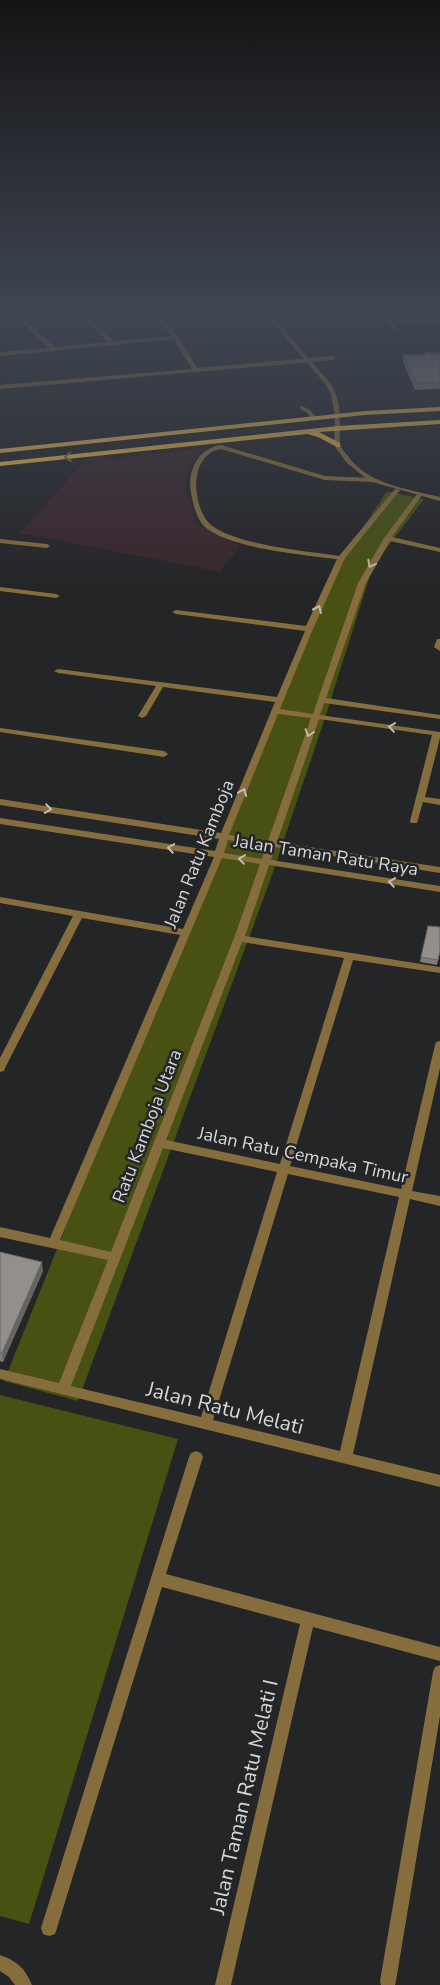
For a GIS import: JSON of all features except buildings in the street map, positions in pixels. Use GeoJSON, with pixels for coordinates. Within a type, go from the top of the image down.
{"type":"FeatureCollection","features":[{"type":"Feature","properties":{"kind":"main road"},"geometry":{"type":"LineString","coordinates":[[0,451],[315,418],[440,409]]}},
{"type":"Feature","properties":{"kind":"main road"},"geometry":{"type":"LineString","coordinates":[[0,464],[297,432],[338,430],[354,426],[440,422]]}},
{"type":"Feature","properties":{"kind":"main road"},"geometry":{"type":"LineString","coordinates":[[297,432],[320,435],[336,445]]}},
{"type":"Feature","properties":{"kind":"street"},"geometry":{"type":"LineString","coordinates":[[336,403],[338,416],[336,445],[354,468],[371,480],[397,490],[440,499]]}},
{"type":"Feature","properties":{"kind":"street"},"geometry":{"type":"LineString","coordinates":[[302,408],[315,418]]}},
{"type":"Feature","properties":{"kind":"street"},"geometry":{"type":"LineString","coordinates":[[341,558],[285,549],[226,536],[215,530],[207,525],[197,505],[193,487],[193,476],[203,456],[211,449],[220,447],[325,478],[371,480]]}},
{"type":"Feature","properties":{"kind":"street","name":"Jalan Ratu Kamboja"},"geometry":{"type":"LineString","coordinates":[[53,1244],[186,933],[309,629],[341,558],[350,544],[397,490]]}},
{"type":"Feature","properties":{"kind":"street"},"geometry":{"type":"LineString","coordinates":[[266,861],[362,583],[371,563],[387,538],[419,495]]}},
{"type":"Feature","properties":{"kind":"street"},"geometry":{"type":"LineString","coordinates":[[387,538],[440,550]]}},
{"type":"Feature","properties":{"kind":"street"},"geometry":{"type":"LineString","coordinates":[[0,540],[47,546]]}},
{"type":"Feature","properties":{"kind":"street"},"geometry":{"type":"LineString","coordinates":[[0,589],[56,596]]}},
{"type":"Feature","properties":{"kind":"street"},"geometry":{"type":"LineString","coordinates":[[176,612],[309,629]]}},
{"type":"Feature","properties":{"kind":"street"},"geometry":{"type":"LineString","coordinates":[[440,641],[438,647],[440,650]]}},
{"type":"Feature","properties":{"kind":"street"},"geometry":{"type":"LineString","coordinates":[[58,671],[281,700]]}},
{"type":"Feature","properties":{"kind":"street"},"geometry":{"type":"LineString","coordinates":[[142,716],[160,684]]}},
{"type":"Feature","properties":{"kind":"street"},"geometry":{"type":"LineString","coordinates":[[321,700],[440,717]]}},
{"type":"Feature","properties":{"kind":"street"},"geometry":{"type":"LineString","coordinates":[[276,711],[439,734],[414,821]]}},
{"type":"Feature","properties":{"kind":"street"},"geometry":{"type":"LineString","coordinates":[[0,730],[164,754]]}},
{"type":"Feature","properties":{"kind":"street"},"geometry":{"type":"LineString","coordinates":[[420,799],[440,802]]}},
{"type":"Feature","properties":{"kind":"street","name":"Jalan Taman Ratu Raya"},"geometry":{"type":"LineString","coordinates":[[0,802],[272,846],[440,870]]}},
{"type":"Feature","properties":{"kind":"street","name":"Jalan Taman Ratu Raya"},"geometry":{"type":"LineString","coordinates":[[0,822],[219,853],[440,889]]}},
{"type":"Feature","properties":{"kind":"street","name":"Ratu Kamboja Utara"},"geometry":{"type":"LineString","coordinates":[[63,1390],[239,938],[266,861]]}},
{"type":"Feature","properties":{"kind":"street"},"geometry":{"type":"LineString","coordinates":[[0,900],[186,933]]}},
{"type":"Feature","properties":{"kind":"street"},"geometry":{"type":"LineString","coordinates":[[0,1068],[79,914]]}},
{"type":"Feature","properties":{"kind":"street"},"geometry":{"type":"LineString","coordinates":[[239,938],[440,970]]}},
{"type":"Feature","properties":{"kind":"street"},"geometry":{"type":"LineString","coordinates":[[205,1424],[350,955]]}},
{"type":"Feature","properties":{"kind":"street"},"geometry":{"type":"LineString","coordinates":[[345,1458],[440,1046]]}},
{"type":"Feature","properties":{"kind":"street","name":"Jalan Ratu Cempaka Timur"},"geometry":{"type":"LineString","coordinates":[[159,1143],[440,1201]]}},
{"type":"Feature","properties":{"kind":"street"},"geometry":{"type":"LineString","coordinates":[[0,1232],[114,1258]]}},
{"type":"Feature","properties":{"kind":"street","name":"Jalan Ratu Melati"},"geometry":{"type":"LineString","coordinates":[[0,1374],[440,1481]]}},
{"type":"Feature","properties":{"kind":"street"},"geometry":{"type":"LineString","coordinates":[[49,1928],[196,1457]]}},
{"type":"Feature","properties":{"kind":"street"},"geometry":{"type":"LineString","coordinates":[[158,1579],[440,1654]]}},
{"type":"Feature","properties":{"kind":"street","name":"Jalan Taman Ratu Melati I"},"geometry":{"type":"LineString","coordinates":[[223,1985],[308,1619]]}},
{"type":"Feature","properties":{"kind":"street"},"geometry":{"type":"LineString","coordinates":[[388,1981],[440,1672]]}},
{"type":"Feature","properties":{"kind":"street"},"geometry":{"type":"LineString","coordinates":[[0,1963],[14,1970],[23,1981]]}},
{"type":"Feature","properties":{"kind":"shaded area"},"geometry":{"type":"Polygon","coordinates":[[[201,448],[189,469],[185,486],[197,524],[240,546],[220,572],[20,533],[87,459],[95,456],[116,459],[201,448]]]}},
{"type":"Feature","properties":{"kind":"green space"},"geometry":{"type":"Polygon","coordinates":[[[387,491],[424,499],[373,566],[324,721],[271,878],[78,1401],[4,1381],[185,930],[343,558],[387,491]]]}},
{"type":"Feature","properties":{"kind":"green space"},"geometry":{"type":"Polygon","coordinates":[[[0,1395],[178,1439],[29,1924],[0,1916],[0,1395]]]}}]}
